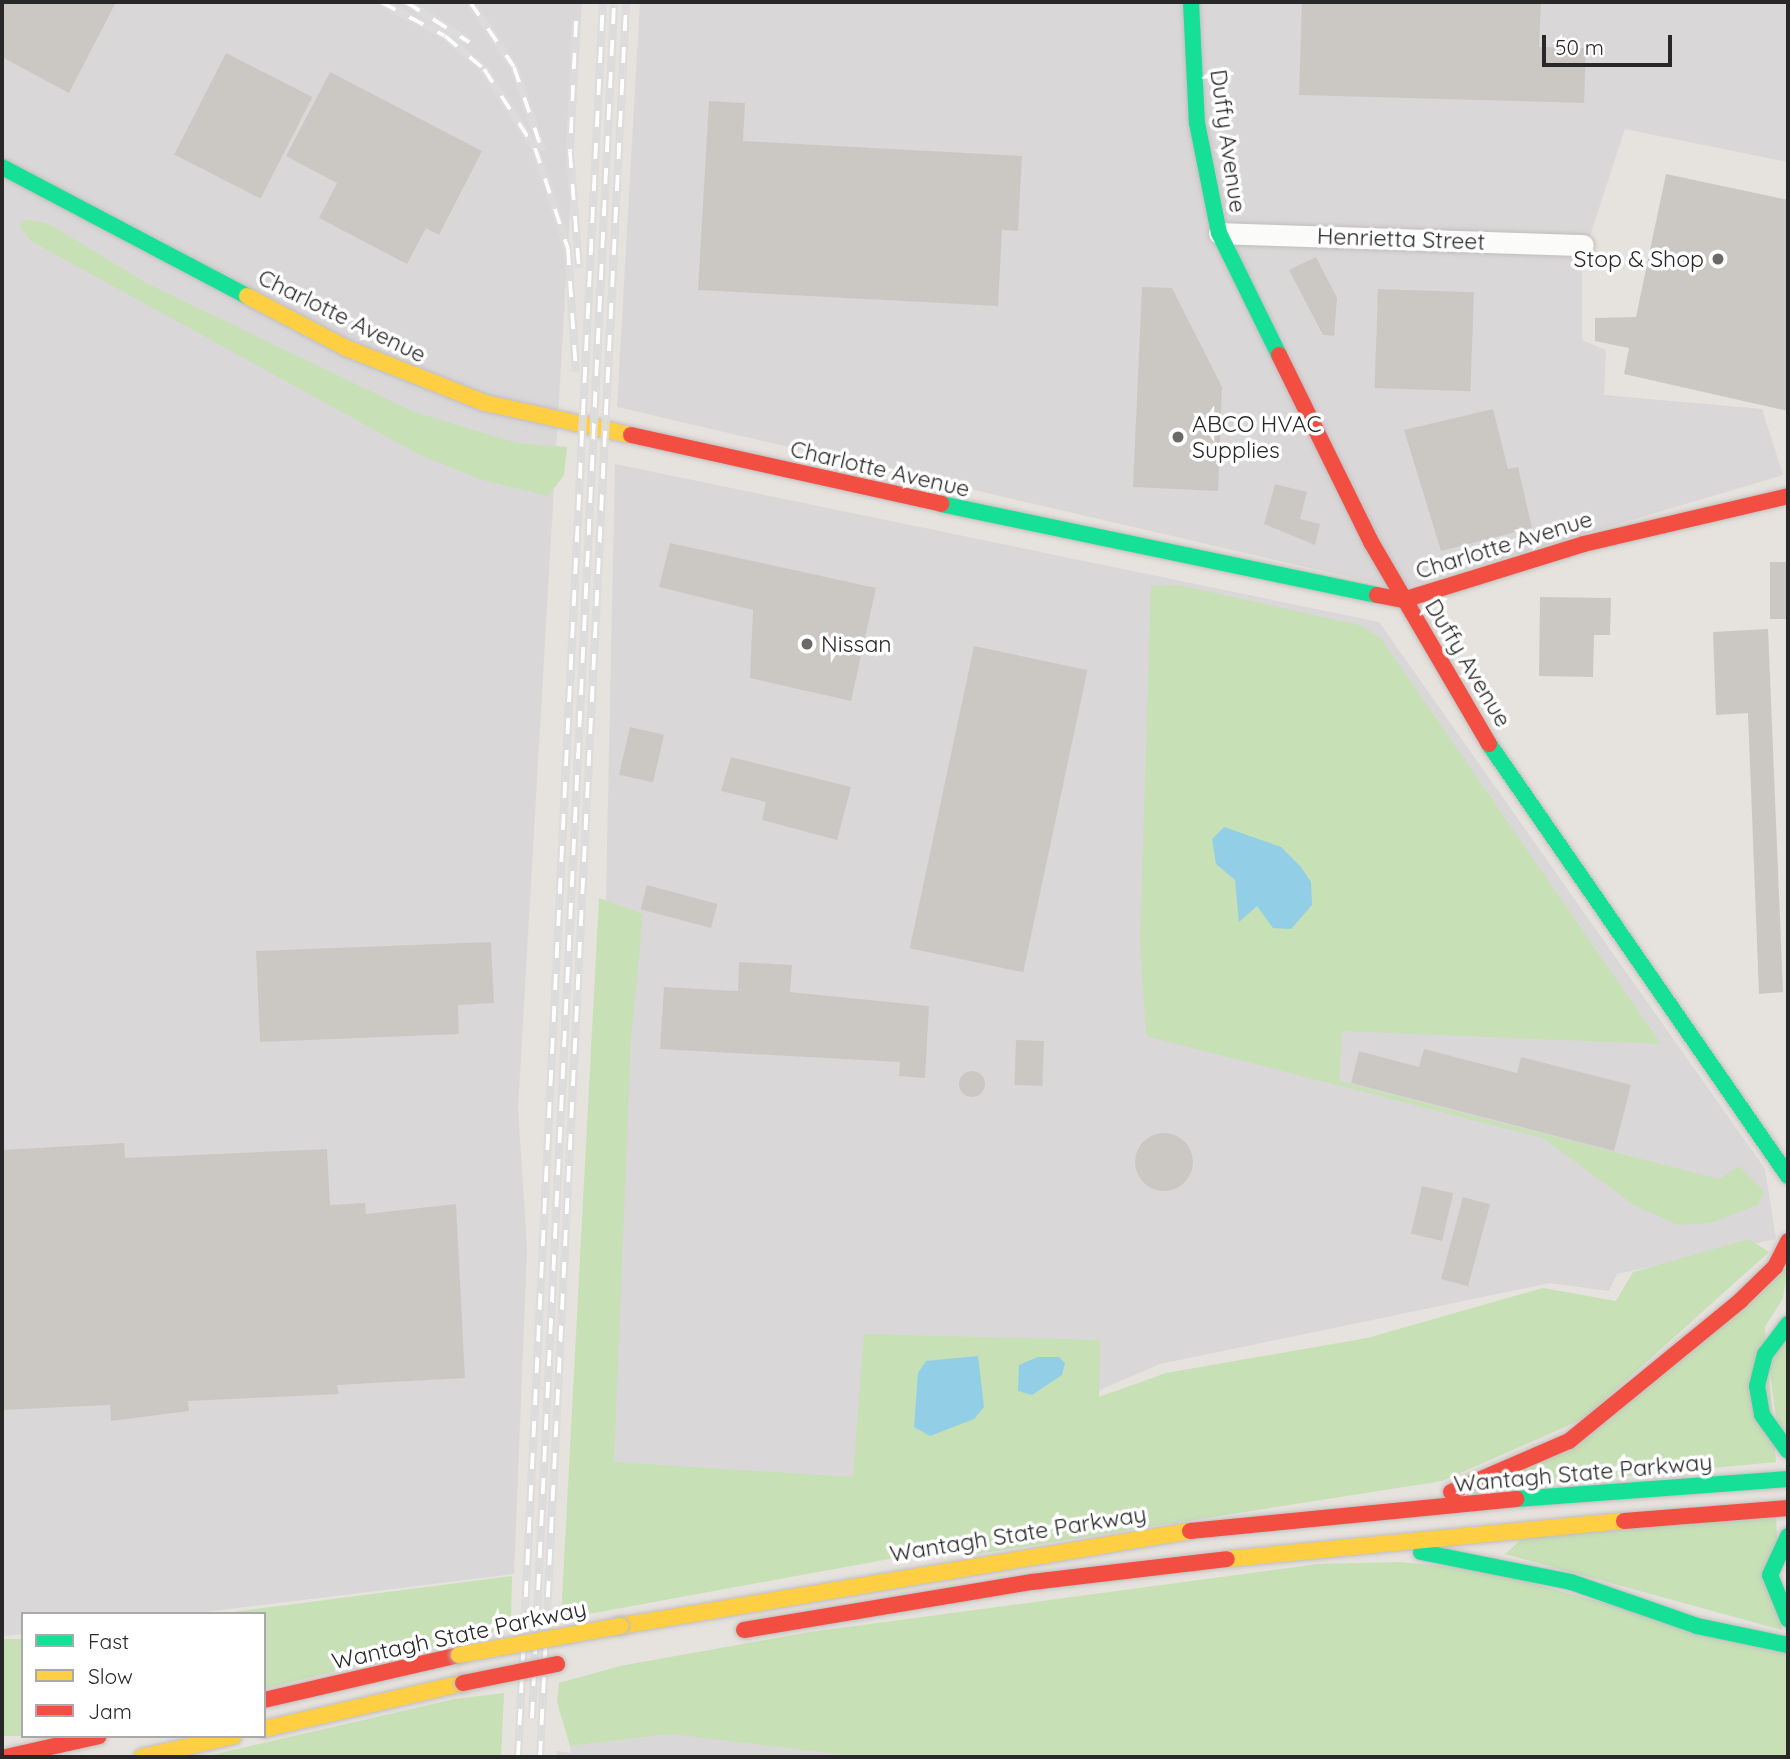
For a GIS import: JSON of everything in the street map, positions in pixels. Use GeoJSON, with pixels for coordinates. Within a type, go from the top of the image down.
{"type":"FeatureCollection","features":[{"type":"Feature","properties":{"kind":"main road","name":"Duffy Avenue"},"geometry":{"type":"LineString","coordinates":[[1191,2],[1198,122],[1219,233],[1403,600],[1499,761],[1788,1176]]}},
{"type":"Feature","properties":{"kind":"main road","name":"Charlotte Avenue"},"geometry":{"type":"LineString","coordinates":[[2,167],[346,348],[485,403],[1062,533],[1403,600],[1584,544],[1788,496]]}},
{"type":"Feature","properties":{"kind":"main road"},"geometry":{"type":"LineString","coordinates":[[1396,1511],[1525,1465],[1569,1441],[1740,1301],[1775,1267],[1788,1241]]}},
{"type":"Feature","properties":{"kind":"main road"},"geometry":{"type":"LineString","coordinates":[[1788,1324],[1765,1354],[1757,1386],[1765,1423],[1788,1451]]}},
{"type":"Feature","properties":{"kind":"main road","name":"Wantagh State Parkway"},"geometry":{"type":"LineString","coordinates":[[266,1700],[459,1656],[1102,1541],[1396,1511],[1788,1479]]}},
{"type":"Feature","properties":{"kind":"main road"},"geometry":{"type":"LineString","coordinates":[[726,1633],[1032,1582],[1360,1543],[1788,1508]]}},
{"type":"Feature","properties":{"kind":"main road"},"geometry":{"type":"LineString","coordinates":[[1788,1536],[1770,1575],[1788,1619]]}},
{"type":"Feature","properties":{"kind":"main road"},"geometry":{"type":"LineString","coordinates":[[1360,1543],[1491,1563],[1697,1626],[1788,1644]]}},
{"type":"Feature","properties":{"kind":"main road"},"geometry":{"type":"LineString","coordinates":[[266,1729],[582,1658]]}},
{"type":"Feature","properties":{"kind":"main road"},"geometry":{"type":"LineString","coordinates":[[6,1757],[90,1738]]}},
{"type":"Feature","properties":{"kind":"main road"},"geometry":{"type":"LineString","coordinates":[[142,1757],[225,1738]]}},
{"type":"Feature","properties":{"kind":"street","name":"Henrietta Street"},"geometry":{"type":"LineString","coordinates":[[1219,233],[1583,245]]}},
{"type":"Feature","properties":{"kind":"shaded area"},"geometry":{"type":"Polygon","coordinates":[[[2,2],[582,2],[518,1108],[527,1249],[514,1574],[204,1612],[21,1612],[21,1634],[2,1636],[2,2]]]}},
{"type":"Feature","properties":{"kind":"shaded area"},"geometry":{"type":"Polygon","coordinates":[[[640,2],[1788,2],[1788,162],[1625,129],[1582,260],[1582,340],[1606,350],[1604,395],[1762,409],[1783,475],[1400,589],[617,407],[640,2]]]}},
{"type":"Feature","properties":{"kind":"shaded area"},"geometry":{"type":"Polygon","coordinates":[[[615,464],[1379,622],[1765,1169],[1776,1239],[1617,1274],[1609,1291],[1550,1283],[1160,1364],[563,1621],[606,896],[615,464]]]}},
{"type":"Feature","properties":{"kind":"shaded area"},"geometry":{"type":"Polygon","coordinates":[[[671,1734],[863,1757],[556,1757],[557,1751],[571,1753],[570,1746],[671,1734]]]}},
{"type":"Feature","properties":{"kind":"green space"},"geometry":{"type":"Polygon","coordinates":[[[26,219],[49,224],[148,284],[414,412],[517,443],[567,447],[564,475],[548,496],[479,479],[420,455],[31,241],[19,226],[26,219]]]}},
{"type":"Feature","properties":{"kind":"green space"},"geometry":{"type":"Polygon","coordinates":[[[1179,585],[1363,626],[1382,640],[1661,1044],[1342,1031],[1339,1081],[1719,1179],[1739,1166],[1764,1191],[1758,1205],[1710,1223],[1678,1225],[1634,1205],[1543,1138],[1146,1036],[1140,940],[1151,586],[1179,585]]]}},
{"type":"Feature","properties":{"kind":"green space"},"geometry":{"type":"Polygon","coordinates":[[[599,898],[643,914],[631,1038],[614,1462],[853,1477],[864,1334],[1100,1340],[1099,1397],[1166,1373],[1367,1338],[1543,1288],[1616,1301],[1633,1272],[1749,1239],[1769,1252],[1583,1419],[1442,1481],[977,1554],[971,1544],[561,1619],[599,898]]]}},
{"type":"Feature","properties":{"kind":"green space"},"geometry":{"type":"Polygon","coordinates":[[[1788,1265],[1783,1298],[1765,1327],[1776,1462],[1500,1488],[1788,1265]]]}},
{"type":"Feature","properties":{"kind":"green space"},"geometry":{"type":"Polygon","coordinates":[[[1788,1334],[1788,1436],[1777,1424],[1769,1366],[1788,1334]]]}},
{"type":"Feature","properties":{"kind":"green space"},"geometry":{"type":"Polygon","coordinates":[[[1776,1517],[1782,1630],[1505,1554],[1524,1537],[1776,1517]]]}},
{"type":"Feature","properties":{"kind":"green space"},"geometry":{"type":"Polygon","coordinates":[[[1400,1562],[1483,1570],[1788,1653],[1788,1757],[863,1757],[671,1734],[570,1746],[557,1702],[559,1683],[620,1666],[810,1632],[1318,1564],[1400,1562]]]}},
{"type":"Feature","properties":{"kind":"green space"},"geometry":{"type":"Polygon","coordinates":[[[512,1576],[511,1628],[266,1689],[266,1612],[233,1612],[512,1576]]]}},
{"type":"Feature","properties":{"kind":"green space"},"geometry":{"type":"Polygon","coordinates":[[[2,1639],[21,1639],[21,1736],[2,1736],[2,1639]]]}},
{"type":"Feature","properties":{"kind":"green space"},"geometry":{"type":"Polygon","coordinates":[[[504,1693],[501,1757],[203,1757],[455,1699],[504,1693]]]}},
{"type":"Feature","properties":{"kind":"water"},"geometry":{"type":"Polygon","coordinates":[[[1224,827],[1281,847],[1301,867],[1311,882],[1312,905],[1291,929],[1273,928],[1257,906],[1239,922],[1235,880],[1216,864],[1212,839],[1224,827]]]}},
{"type":"Feature","properties":{"kind":"water"},"geometry":{"type":"Polygon","coordinates":[[[978,1356],[984,1407],[974,1419],[930,1436],[914,1427],[918,1373],[926,1361],[978,1356]]]}},
{"type":"Feature","properties":{"kind":"water"},"geometry":{"type":"Polygon","coordinates":[[[1038,1357],[1059,1357],[1065,1363],[1062,1375],[1032,1395],[1018,1391],[1019,1365],[1038,1357]]]}},
{"type":"Feature","properties":{"kind":"building"},"geometry":{"type":"Polygon","coordinates":[[[2,2],[116,2],[69,93],[2,57],[2,2]]]}},
{"type":"Feature","properties":{"kind":"building"},"geometry":{"type":"Polygon","coordinates":[[[1302,2],[1541,2],[1539,47],[1586,48],[1584,103],[1299,95],[1302,2]]]}},
{"type":"Feature","properties":{"kind":"building"},"geometry":{"type":"Polygon","coordinates":[[[226,53],[312,97],[261,199],[174,155],[226,53]]]}},
{"type":"Feature","properties":{"kind":"building"},"geometry":{"type":"Polygon","coordinates":[[[330,72],[482,151],[439,235],[426,228],[407,264],[319,218],[337,183],[286,156],[330,72]]]}},
{"type":"Feature","properties":{"kind":"building"},"geometry":{"type":"Polygon","coordinates":[[[709,101],[745,103],[743,141],[1022,156],[1018,231],[1002,230],[998,306],[698,290],[709,101]]]}},
{"type":"Feature","properties":{"kind":"building","name":"Stop & Shop"},"geometry":{"type":"Polygon","coordinates":[[[1666,174],[1788,200],[1788,411],[1624,374],[1629,348],[1595,341],[1595,318],[1636,317],[1666,174]]]}},
{"type":"Feature","properties":{"kind":"building"},"geometry":{"type":"Polygon","coordinates":[[[1316,257],[1337,298],[1334,336],[1323,335],[1289,270],[1316,257]]]}},
{"type":"Feature","properties":{"kind":"building","name":"ABCO HVAC Supplies"},"geometry":{"type":"Polygon","coordinates":[[[1142,287],[1172,288],[1222,387],[1218,491],[1133,487],[1142,287]]]}},
{"type":"Feature","properties":{"kind":"building"},"geometry":{"type":"Polygon","coordinates":[[[1378,289],[1474,292],[1470,391],[1375,388],[1378,289]]]}},
{"type":"Feature","properties":{"kind":"building"},"geometry":{"type":"Polygon","coordinates":[[[1493,409],[1508,469],[1518,467],[1532,528],[1441,551],[1404,430],[1493,409]]]}},
{"type":"Feature","properties":{"kind":"building"},"geometry":{"type":"Polygon","coordinates":[[[1275,484],[1307,492],[1300,519],[1320,524],[1315,545],[1264,524],[1275,484]]]}},
{"type":"Feature","properties":{"kind":"building","name":"Nissan"},"geometry":{"type":"Polygon","coordinates":[[[670,543],[876,588],[851,701],[750,678],[753,610],[659,587],[670,543]]]}},
{"type":"Feature","properties":{"kind":"building"},"geometry":{"type":"Polygon","coordinates":[[[1770,562],[1788,562],[1788,619],[1770,619],[1770,562]]]}},
{"type":"Feature","properties":{"kind":"building"},"geometry":{"type":"Polygon","coordinates":[[[1540,597],[1611,598],[1610,635],[1594,635],[1593,677],[1539,676],[1540,597]]]}},
{"type":"Feature","properties":{"kind":"building"},"geometry":{"type":"Polygon","coordinates":[[[1768,629],[1783,992],[1759,994],[1748,713],[1716,715],[1713,632],[1768,629]]]}},
{"type":"Feature","properties":{"kind":"building"},"geometry":{"type":"Polygon","coordinates":[[[974,646],[1087,670],[1023,972],[910,948],[974,646]]]}},
{"type":"Feature","properties":{"kind":"building"},"geometry":{"type":"Polygon","coordinates":[[[630,727],[664,735],[653,783],[619,775],[630,727]]]}},
{"type":"Feature","properties":{"kind":"building"},"geometry":{"type":"Polygon","coordinates":[[[731,757],[851,787],[837,840],[762,820],[766,802],[721,791],[731,757]]]}},
{"type":"Feature","properties":{"kind":"building"},"geometry":{"type":"Polygon","coordinates":[[[647,885],[718,904],[711,928],[641,909],[647,885]]]}},
{"type":"Feature","properties":{"kind":"building"},"geometry":{"type":"Polygon","coordinates":[[[491,942],[494,1003],[458,1005],[459,1034],[260,1042],[256,951],[491,942]]]}},
{"type":"Feature","properties":{"kind":"building"},"geometry":{"type":"Polygon","coordinates":[[[739,962],[792,965],[790,992],[929,1006],[925,1078],[899,1076],[900,1062],[660,1049],[664,987],[738,991],[739,962]]]}},
{"type":"Feature","properties":{"kind":"building"},"geometry":{"type":"Polygon","coordinates":[[[1016,1040],[1044,1041],[1042,1086],[1014,1085],[1016,1040]]]}},
{"type":"Feature","properties":{"kind":"building"},"geometry":{"type":"Polygon","coordinates":[[[1424,1049],[1517,1073],[1521,1057],[1631,1085],[1614,1151],[1351,1083],[1359,1051],[1419,1067],[1424,1049]]]}},
{"type":"Feature","properties":{"kind":"building"},"geometry":{"type":"Polygon","coordinates":[[[972,1071],[981,1075],[985,1084],[981,1093],[972,1097],[963,1093],[959,1084],[963,1075],[972,1071]]]}},
{"type":"Feature","properties":{"kind":"building"},"geometry":{"type":"Polygon","coordinates":[[[1164,1133],[1185,1141],[1193,1162],[1185,1183],[1164,1191],[1143,1183],[1135,1162],[1143,1141],[1164,1133]]]}},
{"type":"Feature","properties":{"kind":"building"},"geometry":{"type":"Polygon","coordinates":[[[124,1143],[125,1158],[327,1149],[330,1205],[365,1203],[366,1214],[456,1204],[465,1378],[337,1385],[339,1394],[188,1401],[189,1411],[111,1421],[110,1405],[2,1410],[2,1150],[124,1143]]]}},
{"type":"Feature","properties":{"kind":"building"},"geometry":{"type":"Polygon","coordinates":[[[1422,1186],[1453,1193],[1442,1241],[1411,1234],[1422,1186]]]}},
{"type":"Feature","properties":{"kind":"building"},"geometry":{"type":"Polygon","coordinates":[[[1463,1197],[1490,1204],[1468,1286],[1441,1279],[1463,1197]]]}},
{"type":"Feature","properties":{"kind":"railway"},"geometry":{"type":"LineString","coordinates":[[381,2],[445,36],[484,69],[535,148],[568,249],[576,372]]}},
{"type":"Feature","properties":{"kind":"railway"},"geometry":{"type":"LineString","coordinates":[[406,2],[469,42]]}},
{"type":"Feature","properties":{"kind":"railway"},"geometry":{"type":"LineString","coordinates":[[470,2],[514,67],[542,150]]}},
{"type":"Feature","properties":{"kind":"railway"},"geometry":{"type":"LineString","coordinates":[[518,1757],[603,2]]}},
{"type":"Feature","properties":{"kind":"railway"},"geometry":{"type":"LineString","coordinates":[[532,1718],[614,2]]}},
{"type":"Feature","properties":{"kind":"railway"},"geometry":{"type":"LineString","coordinates":[[540,1757],[626,2]]}},
{"type":"Feature","properties":{"kind":"railway"},"geometry":{"type":"LineString","coordinates":[[576,21],[570,152],[579,268]]}},
{"type":"Feature","properties":{"kind":"traffic: fast"},"geometry":{"type":"LineString","coordinates":[[1191,2],[1197,123],[1219,233],[1279,355]]}},
{"type":"Feature","properties":{"kind":"traffic: fast"},"geometry":{"type":"LineString","coordinates":[[2,167],[247,296]]}},
{"type":"Feature","properties":{"kind":"traffic: fast"},"geometry":{"type":"LineString","coordinates":[[941,504],[1377,595]]}},
{"type":"Feature","properties":{"kind":"traffic: fast"},"geometry":{"type":"LineString","coordinates":[[1489,744],[1788,1176]]}},
{"type":"Feature","properties":{"kind":"traffic: fast"},"geometry":{"type":"LineString","coordinates":[[1788,1324],[1765,1354],[1757,1386],[1762,1415],[1788,1451]]}},
{"type":"Feature","properties":{"kind":"traffic: fast"},"geometry":{"type":"LineString","coordinates":[[1516,1499],[1788,1479]]}},
{"type":"Feature","properties":{"kind":"traffic: fast"},"geometry":{"type":"LineString","coordinates":[[1788,1536],[1770,1575],[1788,1619]]}},
{"type":"Feature","properties":{"kind":"traffic: fast"},"geometry":{"type":"LineString","coordinates":[[1421,1552],[1571,1582],[1697,1626],[1788,1645]]}},
{"type":"Feature","properties":{"kind":"traffic: slow"},"geometry":{"type":"LineString","coordinates":[[247,296],[346,348],[485,403],[631,435]]}},
{"type":"Feature","properties":{"kind":"traffic: slow"},"geometry":{"type":"LineString","coordinates":[[1227,1559],[1624,1521]]}},
{"type":"Feature","properties":{"kind":"traffic: slow"},"geometry":{"type":"LineString","coordinates":[[620,1626],[1190,1531]]}},
{"type":"Feature","properties":{"kind":"traffic: slow"},"geometry":{"type":"LineString","coordinates":[[459,1655],[620,1626]]}},
{"type":"Feature","properties":{"kind":"traffic: slow"},"geometry":{"type":"LineString","coordinates":[[266,1729],[463,1683]]}},
{"type":"Feature","properties":{"kind":"traffic: slow"},"geometry":{"type":"LineString","coordinates":[[142,1757],[225,1738]]}},
{"type":"Feature","properties":{"kind":"traffic: jam"},"geometry":{"type":"LineString","coordinates":[[1279,355],[1371,542],[1489,744]]}},
{"type":"Feature","properties":{"kind":"traffic: jam"},"geometry":{"type":"LineString","coordinates":[[631,435],[941,504]]}},
{"type":"Feature","properties":{"kind":"traffic: jam"},"geometry":{"type":"LineString","coordinates":[[1377,595],[1403,600],[1584,544],[1788,496]]}},
{"type":"Feature","properties":{"kind":"traffic: jam"},"geometry":{"type":"LineString","coordinates":[[1451,1492],[1569,1441],[1740,1301],[1775,1267],[1788,1241]]}},
{"type":"Feature","properties":{"kind":"traffic: jam"},"geometry":{"type":"LineString","coordinates":[[1190,1531],[1516,1499]]}},
{"type":"Feature","properties":{"kind":"traffic: jam"},"geometry":{"type":"LineString","coordinates":[[1624,1521],[1788,1508]]}},
{"type":"Feature","properties":{"kind":"traffic: jam"},"geometry":{"type":"LineString","coordinates":[[744,1630],[1032,1582],[1227,1559]]}},
{"type":"Feature","properties":{"kind":"traffic: jam"},"geometry":{"type":"LineString","coordinates":[[266,1700],[459,1655]]}},
{"type":"Feature","properties":{"kind":"traffic: jam"},"geometry":{"type":"LineString","coordinates":[[463,1683],[557,1664]]}},
{"type":"Feature","properties":{"kind":"traffic: jam"},"geometry":{"type":"LineString","coordinates":[[6,1757],[90,1738]]}},
{"type":"Feature","properties":{"kind":"place","name":"Stop & Shop"},"geometry":{"type":"Point","coordinates":[1718,259]}},
{"type":"Feature","properties":{"kind":"place","name":"ABCO HVAC Supplies"},"geometry":{"type":"Point","coordinates":[1178,437]}},
{"type":"Feature","properties":{"kind":"place","name":"Nissan"},"geometry":{"type":"Point","coordinates":[807,644]}}]}
